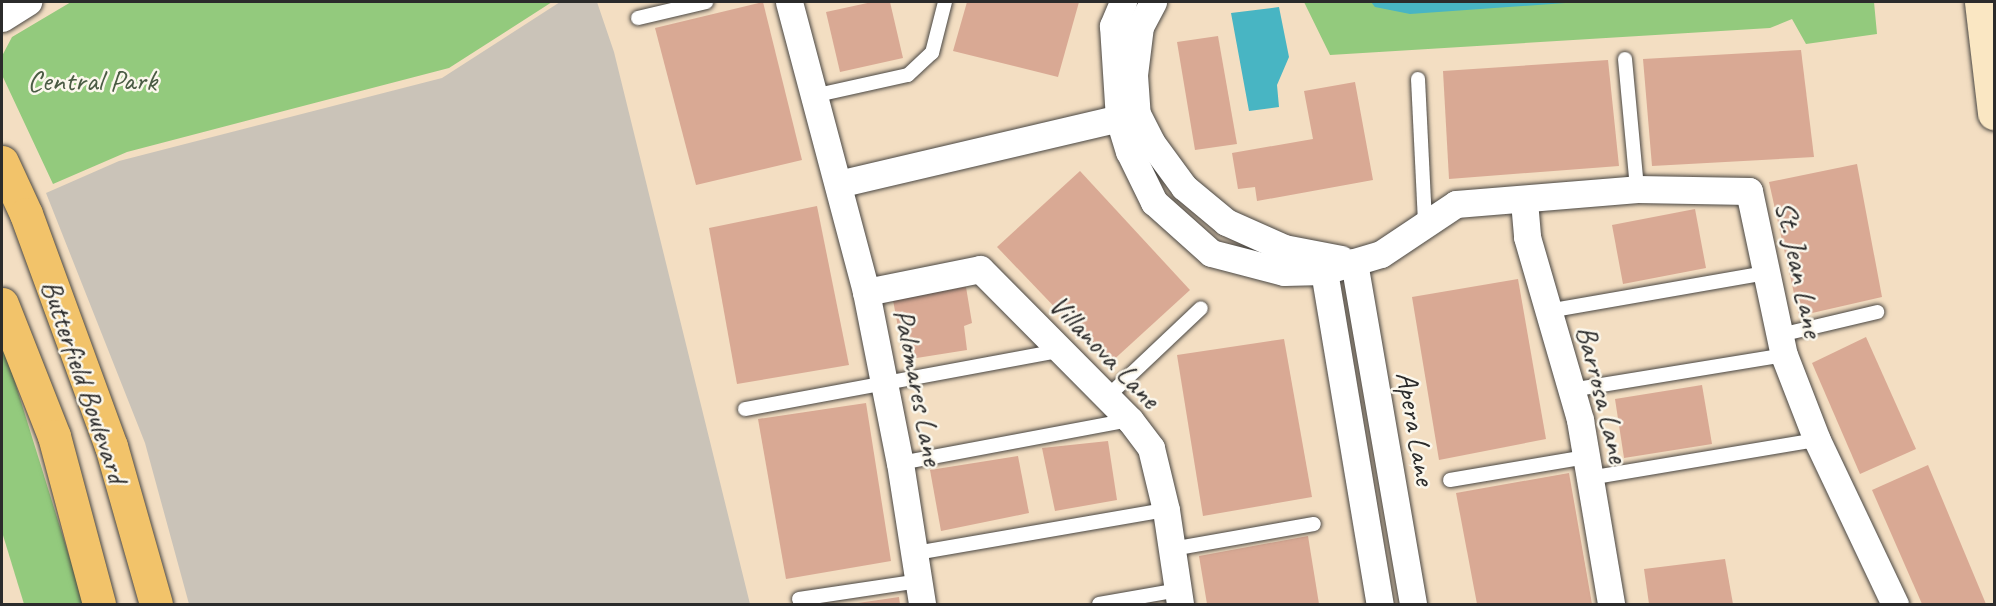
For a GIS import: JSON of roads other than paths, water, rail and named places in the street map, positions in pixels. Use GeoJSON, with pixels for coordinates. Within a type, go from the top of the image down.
{"type":"FeatureCollection","features":[{"type":"Feature","properties":{"kind":"main road"},"geometry":{"type":"LineString","coordinates":[[1981,2],[1995,113]]}},
{"type":"Feature","properties":{"kind":"main road","name":"Butterfield Boulevard"},"geometry":{"type":"LineString","coordinates":[[2,162],[26,214],[111,446],[156,604]]}},
{"type":"Feature","properties":{"kind":"main road","name":"Butterfield Boulevard"},"geometry":{"type":"LineString","coordinates":[[2,304],[54,436],[99,604]]}},
{"type":"Feature","properties":{"kind":"street"},"geometry":{"type":"LineString","coordinates":[[2,18],[28,2]]}},
{"type":"Feature","properties":{"kind":"street","name":"Palomares Lane"},"geometry":{"type":"LineString","coordinates":[[789,2],[866,292],[886,383],[916,553],[920,593]]}},
{"type":"Feature","properties":{"kind":"street"},"geometry":{"type":"LineString","coordinates":[[1123,2],[1113,26],[1128,116],[1129,151],[1154,202],[1211,253],[1284,272],[1324,271],[1354,262]]}},
{"type":"Feature","properties":{"kind":"street"},"geometry":{"type":"LineString","coordinates":[[1153,2],[1140,26],[1128,116],[1151,142],[1184,187],[1226,222],[1284,248],[1354,262]]}},
{"type":"Feature","properties":{"kind":"street"},"geometry":{"type":"LineString","coordinates":[[838,184],[1128,116]]}},
{"type":"Feature","properties":{"kind":"street","name":"St. Jean Lane"},"geometry":{"type":"LineString","coordinates":[[1354,262],[1381,254],[1425,222],[1456,204],[1524,201],[1637,189],[1749,191],[1782,345],[1816,441],[1895,604]]}},
{"type":"Feature","properties":{"kind":"street","name":"Barrosa Lane"},"geometry":{"type":"LineString","coordinates":[[1524,201],[1527,237],[1571,390],[1588,468],[1611,604]]}},
{"type":"Feature","properties":{"kind":"street","name":"Apera Lane"},"geometry":{"type":"LineString","coordinates":[[1354,262],[1413,604]]}},
{"type":"Feature","properties":{"kind":"street","name":"Villanova Lane"},"geometry":{"type":"LineString","coordinates":[[866,292],[980,269],[1130,420],[1152,448],[1166,510],[1179,597]]}},
{"type":"Feature","properties":{"kind":"street"},"geometry":{"type":"LineString","coordinates":[[1324,271],[1380,604]]}},
{"type":"Feature","properties":{"kind":"lane"},"geometry":{"type":"LineString","coordinates":[[638,18],[706,2]]}},
{"type":"Feature","properties":{"kind":"lane"},"geometry":{"type":"LineString","coordinates":[[813,96],[908,75],[932,52],[945,2]]}},
{"type":"Feature","properties":{"kind":"lane"},"geometry":{"type":"LineString","coordinates":[[1625,59],[1637,189]]}},
{"type":"Feature","properties":{"kind":"lane"},"geometry":{"type":"LineString","coordinates":[[1418,79],[1425,222]]}},
{"type":"Feature","properties":{"kind":"lane"},"geometry":{"type":"LineString","coordinates":[[1548,311],[1766,273]]}},
{"type":"Feature","properties":{"kind":"lane"},"geometry":{"type":"LineString","coordinates":[[1107,397],[1201,308]]}},
{"type":"Feature","properties":{"kind":"lane"},"geometry":{"type":"LineString","coordinates":[[1571,390],[1782,345],[1877,312]]}},
{"type":"Feature","properties":{"kind":"lane"},"geometry":{"type":"LineString","coordinates":[[745,409],[1059,351]]}},
{"type":"Feature","properties":{"kind":"lane"},"geometry":{"type":"LineString","coordinates":[[900,463],[1130,420]]}},
{"type":"Feature","properties":{"kind":"lane"},"geometry":{"type":"LineString","coordinates":[[1450,480],[1588,468],[1816,441]]}},
{"type":"Feature","properties":{"kind":"lane"},"geometry":{"type":"LineString","coordinates":[[916,553],[1166,510]]}},
{"type":"Feature","properties":{"kind":"lane"},"geometry":{"type":"LineString","coordinates":[[1172,549],[1314,524]]}},
{"type":"Feature","properties":{"kind":"lane"},"geometry":{"type":"LineString","coordinates":[[799,599],[920,593]]}},
{"type":"Feature","properties":{"kind":"lane"},"geometry":{"type":"LineString","coordinates":[[1099,604],[1179,597]]}},
{"type":"Feature","properties":{"kind":"water"},"geometry":{"type":"Polygon","coordinates":[[[1371,2],[1579,2],[1410,14],[1375,7],[1371,2]]]}},
{"type":"Feature","properties":{"kind":"water"},"geometry":{"type":"Polygon","coordinates":[[[1279,7],[1289,57],[1277,85],[1279,107],[1249,111],[1231,13],[1279,7]]]}},
{"type":"Feature","properties":{"kind":"park label","name":"Central Park"},"geometry":{"type":"Point","coordinates":[92,80]}}]}
